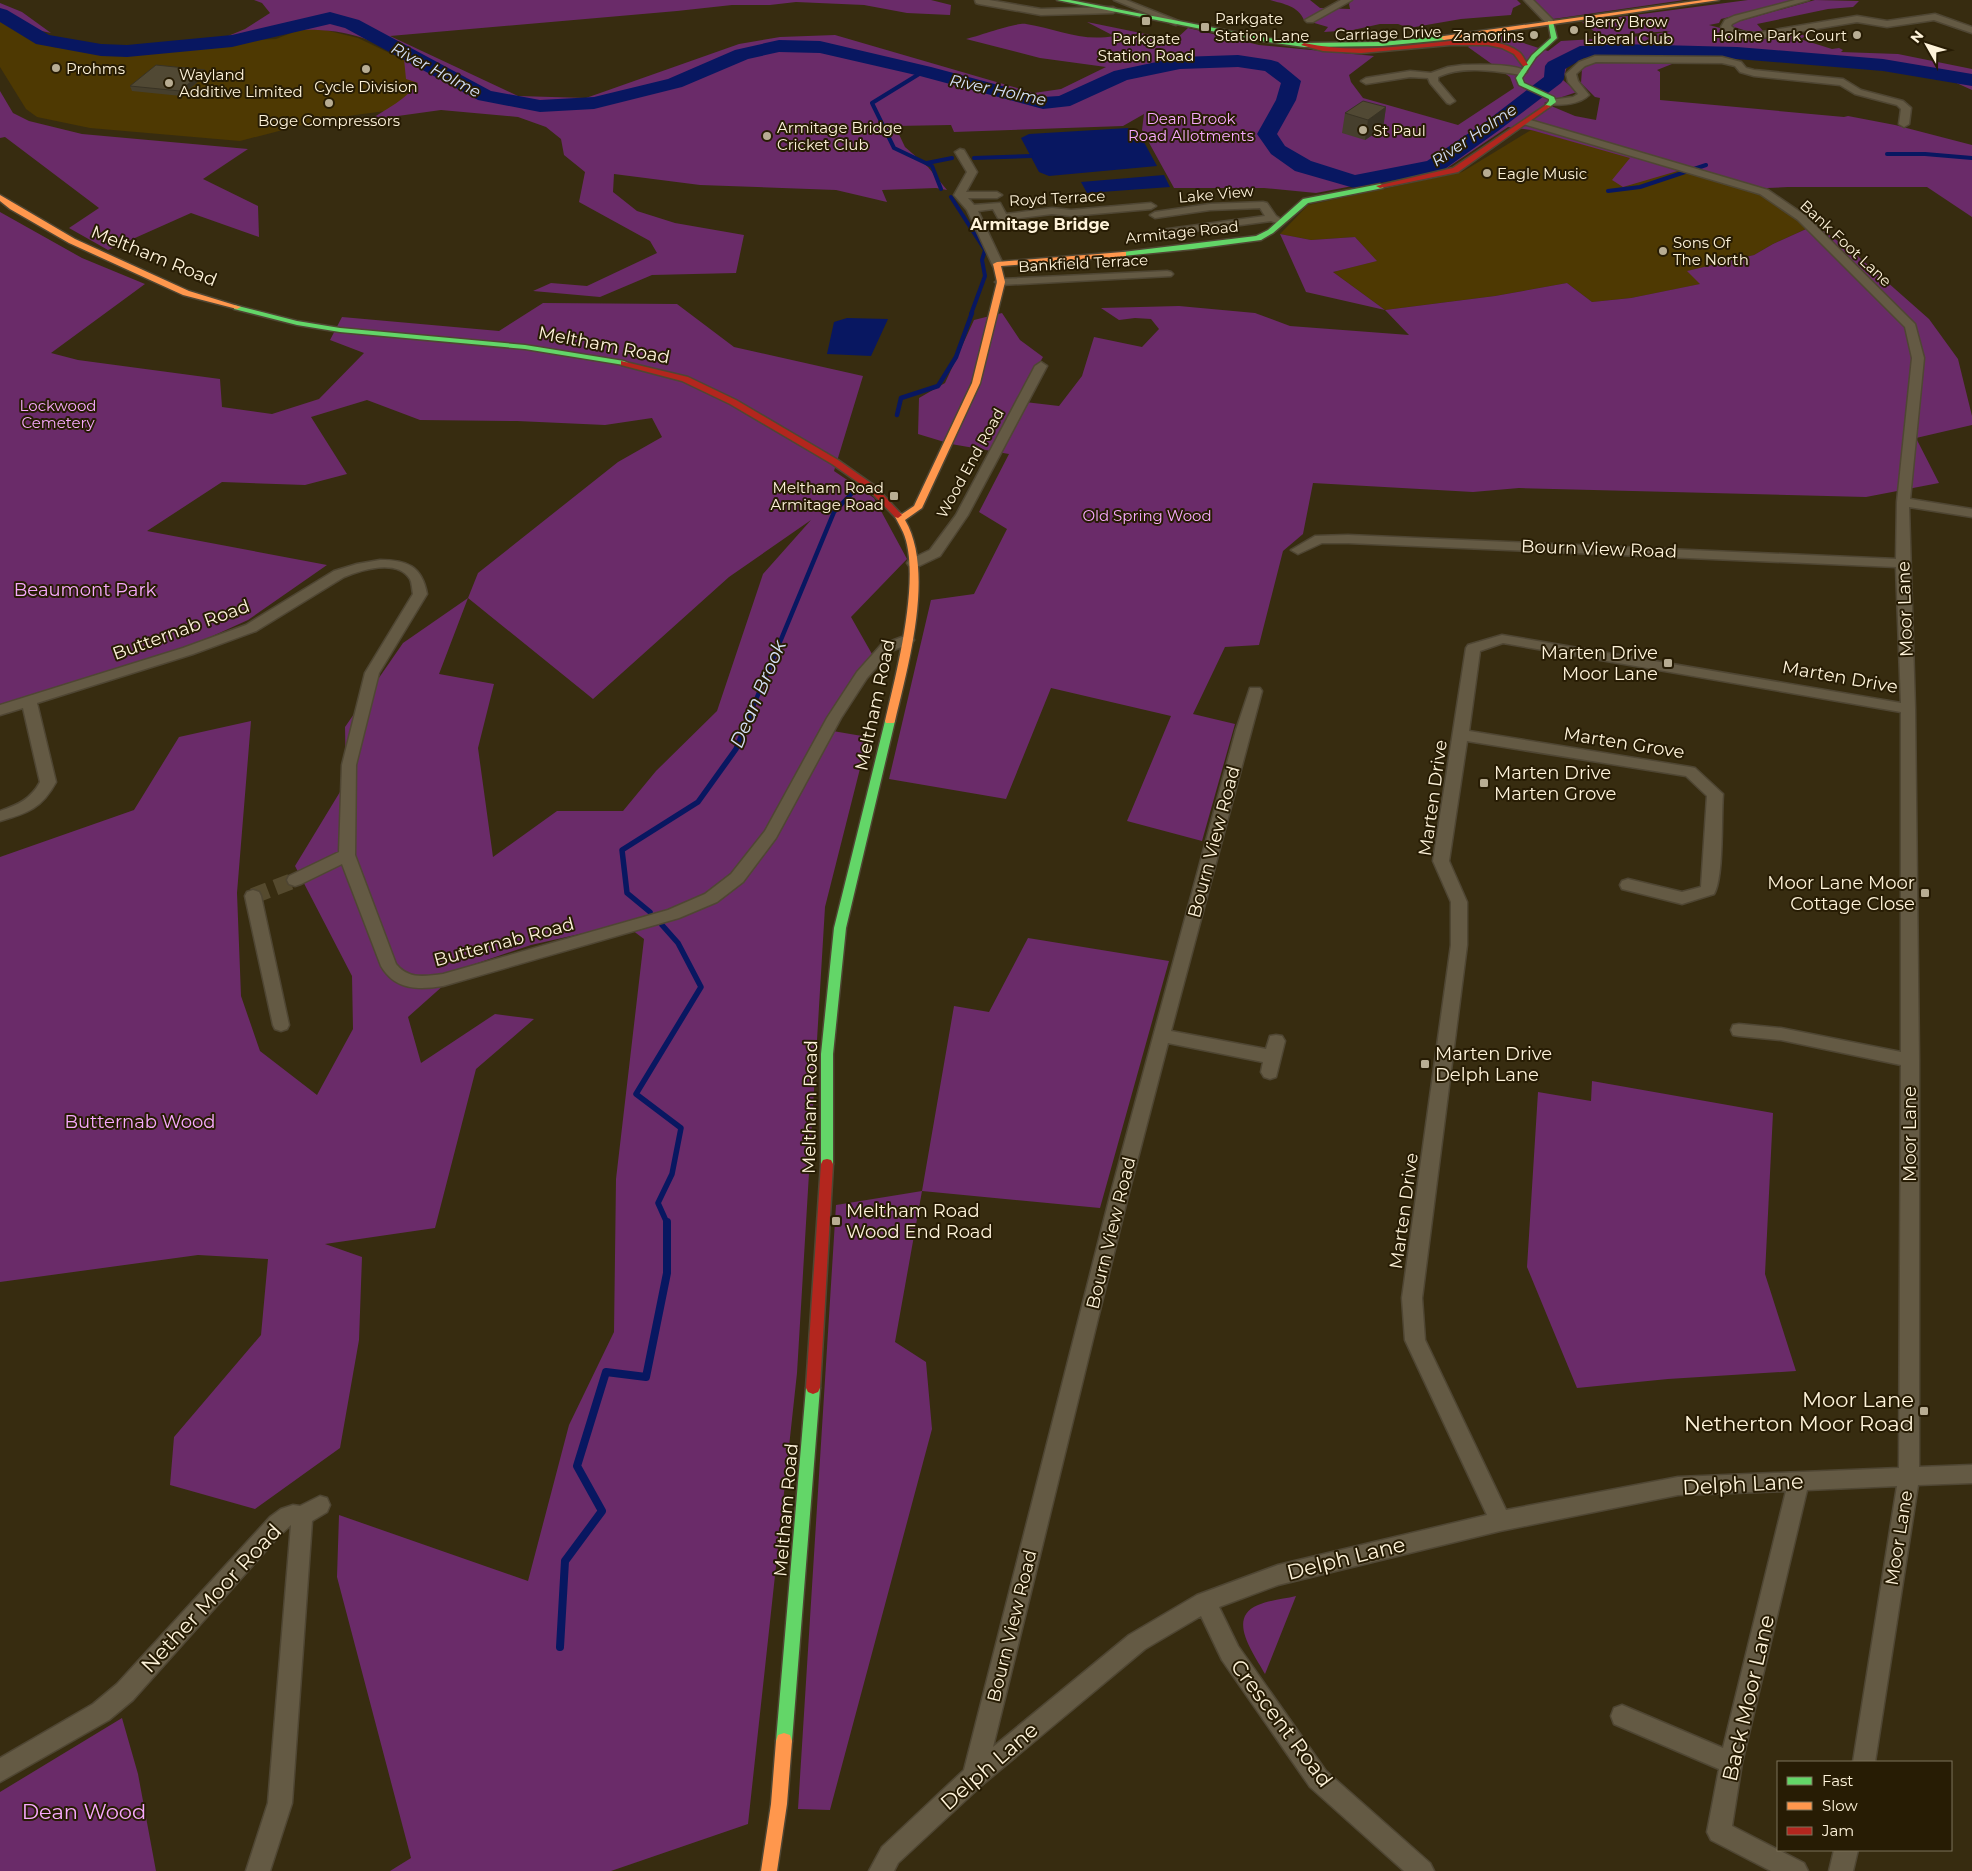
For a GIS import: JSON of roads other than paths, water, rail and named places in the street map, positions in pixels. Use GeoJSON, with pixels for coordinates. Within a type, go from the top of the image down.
{"type":"FeatureCollection","features":[{"type":"Feature","properties":{"kind":"main road"},"geometry":{"type":"LineString","coordinates":[[1060,0],[1115,5],[1178,23],[1304,45],[1382,44],[1458,36],[1716,0]]}},
{"type":"Feature","properties":{"kind":"main road"},"geometry":{"type":"LineString","coordinates":[[1550,22],[1559,38],[1524,68],[1519,82],[1550,99]]}},
{"type":"Feature","properties":{"kind":"main road","name":"Carriage Drive"},"geometry":{"type":"LineString","coordinates":[[1304,45],[1322,50],[1365,51],[1472,43],[1494,44],[1514,51],[1524,68]]}},
{"type":"Feature","properties":{"kind":"main road","name":"Armitage Road"},"geometry":{"type":"LineString","coordinates":[[997,264],[1176,250],[1265,236],[1277,220],[1306,201],[1455,170],[1527,122],[1550,99]]}},
{"type":"Feature","properties":{"kind":"main road","name":"Meltham Road"},"geometry":{"type":"LineString","coordinates":[[0,197],[13,207],[72,241],[186,293],[297,323],[340,330],[525,347],[625,363],[685,379],[733,402],[835,462],[872,488],[901,519],[911,542],[915,584],[907,640],[871,805],[840,928],[827,1054],[827,1165],[817,1345],[779,1804],[769,1871]]}},
{"type":"Feature","properties":{"kind":"main road"},"geometry":{"type":"LineString","coordinates":[[901,519],[918,508],[976,383],[1001,282],[997,264]]}},
{"type":"Feature","properties":{"kind":"street"},"geometry":{"type":"LineString","coordinates":[[1310,20],[1348,0]]}},
{"type":"Feature","properties":{"kind":"street"},"geometry":{"type":"LineString","coordinates":[[1528,0],[1550,22]]}},
{"type":"Feature","properties":{"kind":"street"},"geometry":{"type":"LineString","coordinates":[[1805,0],[1737,18],[1728,22],[1726,27],[1734,33],[1756,36],[1857,19],[1887,24],[1935,16],[1972,30]]}},
{"type":"Feature","properties":{"kind":"street"},"geometry":{"type":"LineString","coordinates":[[979,1],[1041,12],[1115,5]]}},
{"type":"Feature","properties":{"kind":"street"},"geometry":{"type":"LineString","coordinates":[[1550,99],[1575,100],[1584,95],[1573,82],[1571,74],[1581,65],[1595,59],[1722,60],[1738,64],[1743,70],[1754,73],[1843,82],[1858,92],[1900,103],[1906,108],[1904,124]]}},
{"type":"Feature","properties":{"kind":"street"},"geometry":{"type":"LineString","coordinates":[[1387,92],[1370,80],[1410,74],[1433,76],[1439,71],[1459,69],[1524,68]]}},
{"type":"Feature","properties":{"kind":"street"},"geometry":{"type":"LineString","coordinates":[[1843,69],[1843,82]]}},
{"type":"Feature","properties":{"kind":"street"},"geometry":{"type":"LineString","coordinates":[[1433,76],[1433,81],[1450,100]]}},
{"type":"Feature","properties":{"kind":"street","name":"Bank Foot Lane"},"geometry":{"type":"LineString","coordinates":[[1527,122],[1764,192],[1802,218],[1911,326],[1918,358],[1903,502]]}},
{"type":"Feature","properties":{"kind":"street"},"geometry":{"type":"LineString","coordinates":[[959,195],[972,172],[960,152]]}},
{"type":"Feature","properties":{"kind":"street"},"geometry":{"type":"LineString","coordinates":[[959,195],[997,195]]}},
{"type":"Feature","properties":{"kind":"street"},"geometry":{"type":"LineString","coordinates":[[959,195],[972,209],[997,264]]}},
{"type":"Feature","properties":{"kind":"street","name":"Royd Terrace"},"geometry":{"type":"LineString","coordinates":[[972,209],[996,205],[1002,216],[1005,217],[1052,211],[1071,213],[1152,208]]}},
{"type":"Feature","properties":{"kind":"street","name":"Lake View"},"geometry":{"type":"LineString","coordinates":[[1152,208],[1263,205],[1277,220]]}},
{"type":"Feature","properties":{"kind":"street"},"geometry":{"type":"LineString","coordinates":[[1152,208],[1176,250]]}},
{"type":"Feature","properties":{"kind":"street"},"geometry":{"type":"LineString","coordinates":[[1165,232],[1277,220]]}},
{"type":"Feature","properties":{"kind":"street","name":"Bankfield Terrace"},"geometry":{"type":"LineString","coordinates":[[1001,282],[1167,274]]}},
{"type":"Feature","properties":{"kind":"street","name":"Wood End Road"},"geometry":{"type":"LineString","coordinates":[[914,563],[935,553],[962,515],[1041,366]]}},
{"type":"Feature","properties":{"kind":"street"},"geometry":{"type":"LineString","coordinates":[[1903,502],[1972,514]]}},
{"type":"Feature","properties":{"kind":"street","name":"Moor Lane"},"geometry":{"type":"LineString","coordinates":[[1864,1761],[1909,1476],[1910,1060],[1908,709],[1903,502]]}},
{"type":"Feature","properties":{"kind":"street","name":"Bourn View Road"},"geometry":{"type":"LineString","coordinates":[[1298,550],[1320,539],[1348,539],[1903,562]]}},
{"type":"Feature","properties":{"kind":"street","name":"Butternab Road"},"geometry":{"type":"LineString","coordinates":[[0,710],[188,651],[251,628],[339,574],[352,569],[380,563],[401,567],[410,571],[417,579],[420,594],[372,673],[349,765],[347,855],[389,966],[395,975],[409,982],[425,983],[443,980],[673,914],[711,898],[737,878],[771,834],[834,718],[862,675],[886,648],[907,640]]}},
{"type":"Feature","properties":{"kind":"street","name":"Marten Drive"},"geometry":{"type":"LineString","coordinates":[[1500,1521],[1415,1340],[1413,1306],[1459,946],[1459,902],[1441,861],[1473,648],[1502,639],[1908,709]]}},
{"type":"Feature","properties":{"kind":"street","name":"Bourn View Road"},"geometry":{"type":"LineString","coordinates":[[974,1777],[1118,1200],[1255,691]]}},
{"type":"Feature","properties":{"kind":"street"},"geometry":{"type":"LineString","coordinates":[[0,816],[27,808],[42,794],[48,782],[28,702]]}},
{"type":"Feature","properties":{"kind":"street","name":"Marten Grove"},"geometry":{"type":"LineString","coordinates":[[1461,735],[1690,772],[1715,794],[1711,870],[1708,890],[1682,898],[1628,885]]}},
{"type":"Feature","properties":{"kind":"street"},"geometry":{"type":"LineString","coordinates":[[295,880],[347,855]]}},
{"type":"Feature","properties":{"kind":"street"},"geometry":{"type":"LineString","coordinates":[[253,896],[281,1025]]}},
{"type":"Feature","properties":{"kind":"street"},"geometry":{"type":"LineString","coordinates":[[1739,1030],[1781,1034],[1910,1060]]}},
{"type":"Feature","properties":{"kind":"street"},"geometry":{"type":"LineString","coordinates":[[1163,1036],[1273,1057]]}},
{"type":"Feature","properties":{"kind":"street"},"geometry":{"type":"LineString","coordinates":[[1909,1476],[1972,1474]]}},
{"type":"Feature","properties":{"kind":"street","name":"Delph Lane"},"geometry":{"type":"LineString","coordinates":[[881,1871],[890,1855],[974,1777],[1137,1642],[1205,1602],[1278,1575],[1500,1521],[1678,1486],[1909,1476]]}},
{"type":"Feature","properties":{"kind":"street","name":"Back Moor Lane"},"geometry":{"type":"LineString","coordinates":[[1796,1871],[1719,1832],[1731,1763],[1799,1481]]}},
{"type":"Feature","properties":{"kind":"street"},"geometry":{"type":"LineString","coordinates":[[301,1516],[320,1505]]}},
{"type":"Feature","properties":{"kind":"street","name":"Nether Moor Road"},"geometry":{"type":"LineString","coordinates":[[0,1771],[101,1712],[125,1692],[271,1530],[291,1514],[296,1513],[301,1516],[302,1523],[296,1580],[280,1803],[258,1871]]}},
{"type":"Feature","properties":{"kind":"street","name":"Crescent Road"},"geometry":{"type":"LineString","coordinates":[[1205,1602],[1230,1653],[1318,1779],[1422,1871]]}},
{"type":"Feature","properties":{"kind":"street"},"geometry":{"type":"LineString","coordinates":[[1622,1716],[1731,1763]]}},
{"type":"Feature","properties":{"kind":"street"},"geometry":{"type":"LineString","coordinates":[[1841,1871],[1846,1851]]}},
{"type":"Feature","properties":{"kind":"waterway","name":"River Holme"},"geometry":{"type":"LineString","coordinates":[[0,14],[43,40],[101,50],[127,51],[232,41],[330,18],[352,24],[485,96],[540,106],[594,103],[675,83],[742,54],[779,46],[820,47],[924,71],[1043,103],[1063,102],[1121,75],[1180,63],[1238,61],[1271,66],[1291,81],[1286,100],[1267,134],[1278,150],[1303,166],[1354,182],[1434,166],[1491,127],[1554,79],[1555,66],[1580,52],[1620,50],[1737,53],[1883,65],[1972,80]]}},
{"type":"Feature","properties":{"kind":"waterway","name":"Dean Brook"},"geometry":{"type":"LineString","coordinates":[[924,71],[872,103],[894,148],[932,166],[941,189]]}},
{"type":"Feature","properties":{"kind":"waterway"},"geometry":{"type":"LineString","coordinates":[[1887,154],[1925,154],[1972,158]]}},
{"type":"Feature","properties":{"kind":"waterway"},"geometry":{"type":"LineString","coordinates":[[974,158],[1031,156]]}},
{"type":"Feature","properties":{"kind":"waterway"},"geometry":{"type":"LineString","coordinates":[[927,163],[952,158]]}},
{"type":"Feature","properties":{"kind":"waterway"},"geometry":{"type":"LineString","coordinates":[[1608,191],[1640,187],[1706,165]]}},
{"type":"Feature","properties":{"kind":"waterway","name":"Dean Brook"},"geometry":{"type":"LineString","coordinates":[[951,197],[985,250],[982,260],[985,276],[971,314]]}},
{"type":"Feature","properties":{"kind":"waterway","name":"Dean Brook"},"geometry":{"type":"LineString","coordinates":[[897,415],[901,398],[938,386],[956,357],[972,313]]}},
{"type":"Feature","properties":{"kind":"waterway","name":"Dean Brook"},"geometry":{"type":"LineString","coordinates":[[750,714],[834,512],[855,490]]}},
{"type":"Feature","properties":{"kind":"waterway","name":"Dean Brook"},"geometry":{"type":"LineString","coordinates":[[650,912],[627,893],[622,850],[698,802],[736,749],[751,713]]}},
{"type":"Feature","properties":{"kind":"waterway","name":"Dean Brook"},"geometry":{"type":"LineString","coordinates":[[662,925],[678,943],[701,987],[636,1094],[681,1128],[672,1174],[658,1203],[667,1223]]}},
{"type":"Feature","properties":{"kind":"waterway","name":"Dean Brook"},"geometry":{"type":"LineString","coordinates":[[560,1647],[565,1561],[602,1511],[577,1466],[606,1372],[646,1377],[667,1273],[667,1223]]}},
{"type":"Feature","properties":{"kind":"tunnel"},"geometry":{"type":"LineString","coordinates":[[253,896],[295,880]]}},
{"type":"Feature","properties":{"kind":"place","name":"Parkgate Station Road"},"geometry":{"type":"Point","coordinates":[1146,21]}},
{"type":"Feature","properties":{"kind":"place","name":"Parkgate Station Lane"},"geometry":{"type":"Point","coordinates":[1205,27]}},
{"type":"Feature","properties":{"kind":"place","name":"Berry Brow Liberal Club"},"geometry":{"type":"Point","coordinates":[1574,30]}},
{"type":"Feature","properties":{"kind":"place","name":"Zamorins"},"geometry":{"type":"Point","coordinates":[1534,35]}},
{"type":"Feature","properties":{"kind":"place","name":"Holme Park Court"},"geometry":{"type":"Point","coordinates":[1857,35]}},
{"type":"Feature","properties":{"kind":"place","name":"Prohms"},"geometry":{"type":"Point","coordinates":[56,68]}},
{"type":"Feature","properties":{"kind":"place","name":"Cycle Division"},"geometry":{"type":"Point","coordinates":[366,69]}},
{"type":"Feature","properties":{"kind":"place","name":"Wayland Additive Limited"},"geometry":{"type":"Point","coordinates":[169,83]}},
{"type":"Feature","properties":{"kind":"place","name":"Boge Compressors"},"geometry":{"type":"Point","coordinates":[329,103]}},
{"type":"Feature","properties":{"kind":"place","name":"St Paul"},"geometry":{"type":"Point","coordinates":[1363,130]}},
{"type":"Feature","properties":{"kind":"place","name":"Armitage Bridge Cricket Club"},"geometry":{"type":"Point","coordinates":[767,136]}},
{"type":"Feature","properties":{"kind":"place","name":"Eagle Music"},"geometry":{"type":"Point","coordinates":[1487,173]}},
{"type":"Feature","properties":{"kind":"place","name":"Sons Of The North"},"geometry":{"type":"Point","coordinates":[1663,251]}},
{"type":"Feature","properties":{"kind":"place","name":"Meltham Road Armitage Road"},"geometry":{"type":"Point","coordinates":[894,496]}},
{"type":"Feature","properties":{"kind":"place","name":"Marten Drive Moor Lane"},"geometry":{"type":"Point","coordinates":[1668,663]}},
{"type":"Feature","properties":{"kind":"place","name":"Marten Drive Marten Grove"},"geometry":{"type":"Point","coordinates":[1484,783]}},
{"type":"Feature","properties":{"kind":"place","name":"Moor Lane Moor Cottage Close"},"geometry":{"type":"Point","coordinates":[1925,893]}},
{"type":"Feature","properties":{"kind":"place","name":"Marten Drive Delph Lane"},"geometry":{"type":"Point","coordinates":[1425,1064]}},
{"type":"Feature","properties":{"kind":"place","name":"Meltham Road Wood End Road"},"geometry":{"type":"Point","coordinates":[836,1221]}},
{"type":"Feature","properties":{"kind":"place","name":"Moor Lane Netherton Moor Road"},"geometry":{"type":"Point","coordinates":[1924,1411]}},
{"type":"Feature","properties":{"kind":"district","name":"Armitage Bridge"},"geometry":{"type":"Point","coordinates":[1040,224]}},
{"type":"Feature","properties":{"kind":"park label","name":"Dean Brook Road Allotments"},"geometry":{"type":"Point","coordinates":[1191,126]}},
{"type":"Feature","properties":{"kind":"park label","name":"Lockwood Cemetery"},"geometry":{"type":"Point","coordinates":[58,414]}},
{"type":"Feature","properties":{"kind":"park label","name":"Old Spring Wood"},"geometry":{"type":"Point","coordinates":[1147,515]}},
{"type":"Feature","properties":{"kind":"park label","name":"Beaumont Park"},"geometry":{"type":"Point","coordinates":[85,590]}},
{"type":"Feature","properties":{"kind":"park label","name":"Butternab Wood"},"geometry":{"type":"Point","coordinates":[140,1122]}},
{"type":"Feature","properties":{"kind":"park label","name":"Dean Wood"},"geometry":{"type":"Point","coordinates":[84,1811]}}]}
